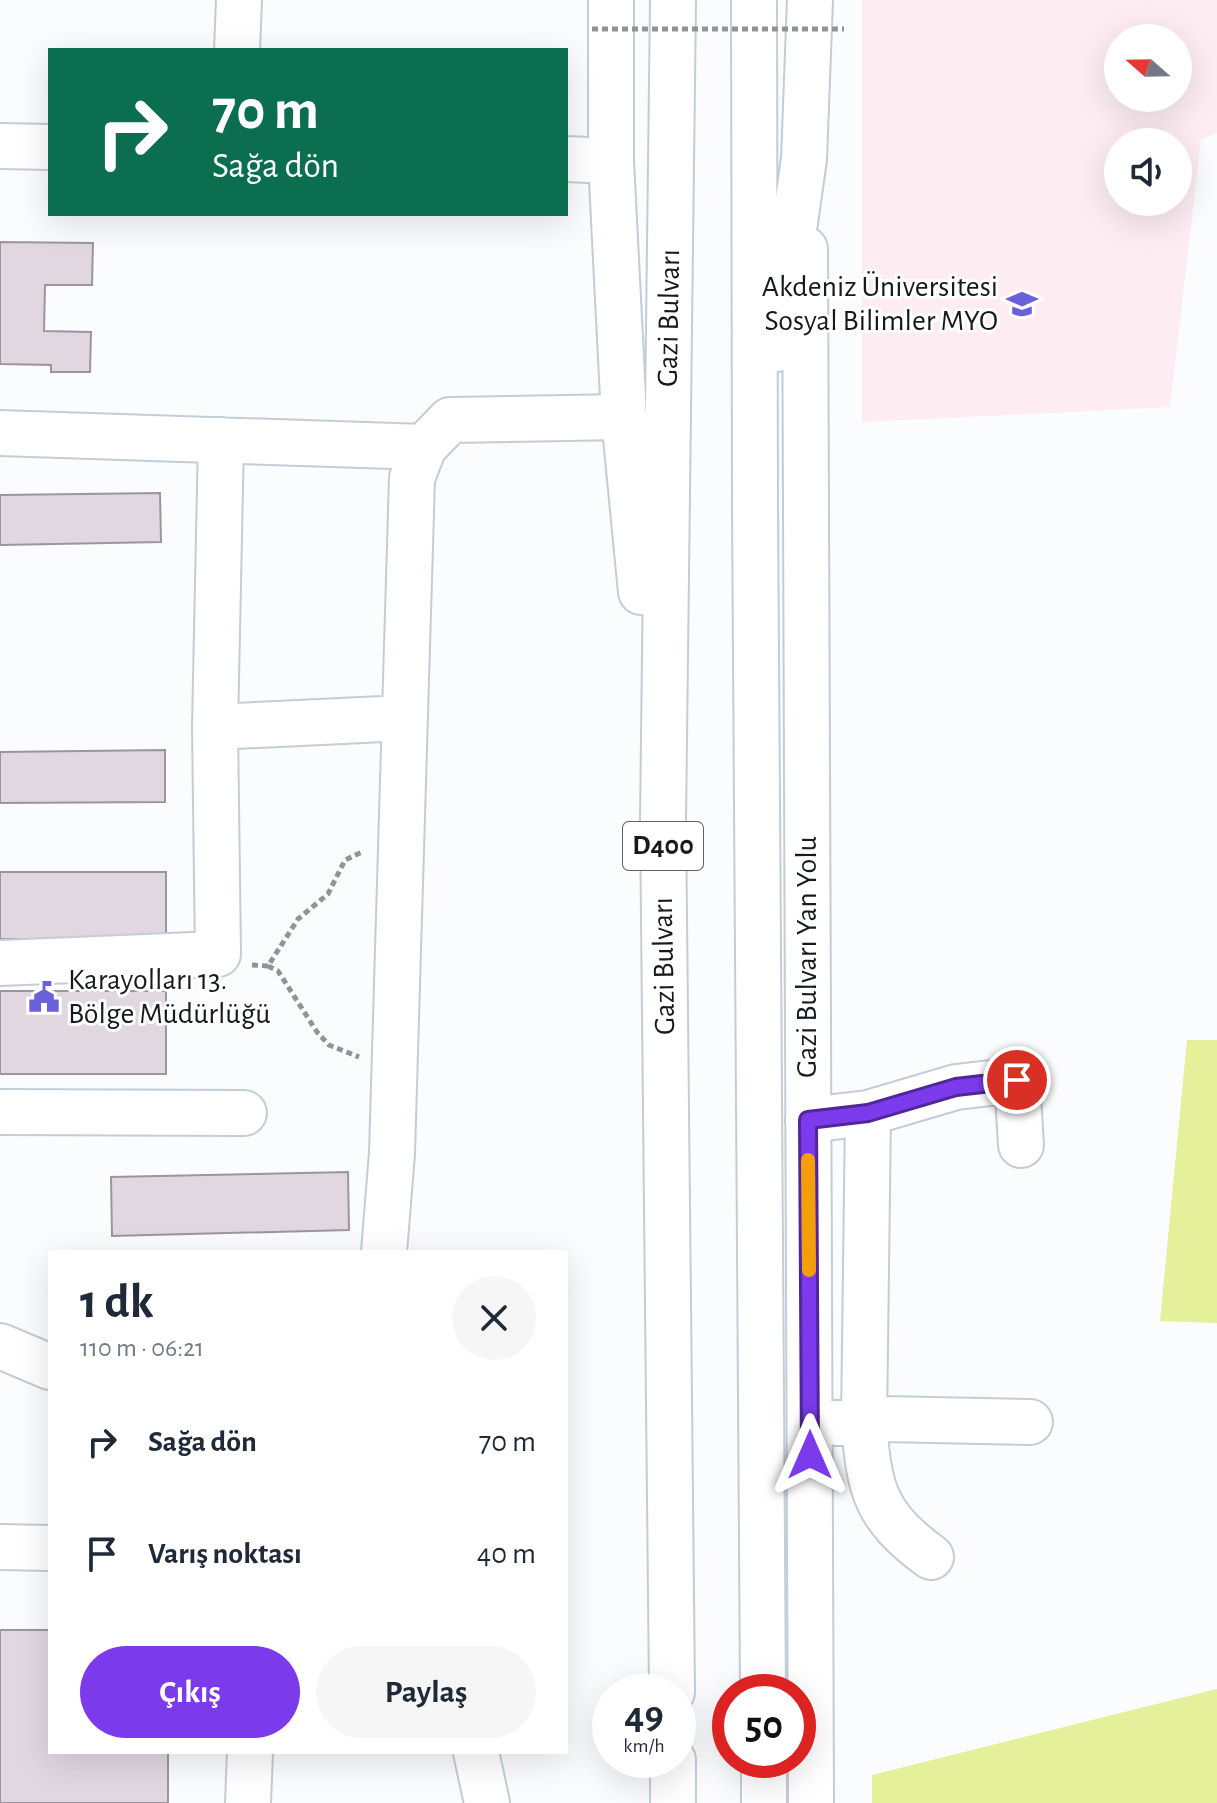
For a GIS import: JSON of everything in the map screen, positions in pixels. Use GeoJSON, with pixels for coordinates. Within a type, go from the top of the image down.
{"type":"FeatureCollection","features":[{"type":"Feature","properties":{"kind":"main road"},"geometry":{"type":"LineString","coordinates":[[237,48],[239,0]]}},
{"type":"Feature","properties":{"kind":"main road","name":"Gazi Bulvarı"},"geometry":{"type":"LineString","coordinates":[[672,1674],[663,820],[673,0]]}},
{"type":"Feature","properties":{"kind":"main road"},"geometry":{"type":"LineString","coordinates":[[754,0],[763,1674]]}},
{"type":"Feature","properties":{"kind":"main road"},"geometry":{"type":"LineString","coordinates":[[755,506],[804,159],[810,0]]}},
{"type":"Feature","properties":{"kind":"main road"},"geometry":{"type":"LineString","coordinates":[[601,14],[624,417],[663,820]]}},
{"type":"Feature","properties":{"kind":"main road"},"geometry":{"type":"LineString","coordinates":[[0,146],[48,147]]}},
{"type":"Feature","properties":{"kind":"main road"},"geometry":{"type":"LineString","coordinates":[[568,159],[611,161]]}},
{"type":"Feature","properties":{"kind":"main road","name":"Gazi Bulvarı Yan Yolu"},"geometry":{"type":"LineString","coordinates":[[804,159],[811,1803]]}},
{"type":"Feature","properties":{"kind":"main road"},"geometry":{"type":"LineString","coordinates":[[384,1250],[392,1153],[412,478],[424,447],[450,420],[624,417]]}},
{"type":"Feature","properties":{"kind":"main road"},"geometry":{"type":"LineString","coordinates":[[0,433],[424,447]]}},
{"type":"Feature","properties":{"kind":"main road"},"geometry":{"type":"LineString","coordinates":[[0,963],[218,954],[215,727],[221,440]]}},
{"type":"Feature","properties":{"kind":"main road"},"geometry":{"type":"LineString","coordinates":[[215,727],[404,718]]}},
{"type":"Feature","properties":{"kind":"main road"},"geometry":{"type":"LineString","coordinates":[[808,1120],[868,1113],[956,1087],[1017,1080],[1021,1145]]}},
{"type":"Feature","properties":{"kind":"main road"},"geometry":{"type":"LineString","coordinates":[[0,1112],[244,1113]]}},
{"type":"Feature","properties":{"kind":"main road"},"geometry":{"type":"LineString","coordinates":[[868,1113],[864,1423],[867,1469],[880,1504],[905,1538],[931,1557]]}},
{"type":"Feature","properties":{"kind":"main road"},"geometry":{"type":"LineString","coordinates":[[0,1346],[48,1366]]}},
{"type":"Feature","properties":{"kind":"main road"},"geometry":{"type":"LineString","coordinates":[[810,1423],[864,1423],[884,1419],[1030,1422]]}},
{"type":"Feature","properties":{"kind":"main road"},"geometry":{"type":"LineString","coordinates":[[0,1547],[48,1548]]}},
{"type":"Feature","properties":{"kind":"main road"},"geometry":{"type":"LineString","coordinates":[[248,1803],[250,1754]]}},
{"type":"Feature","properties":{"kind":"main road"},"geometry":{"type":"LineString","coordinates":[[476,1754],[487,1803]]}},
{"type":"Feature","properties":{"kind":"main road"},"geometry":{"type":"LineString","coordinates":[[673,1778],[673,1803]]}},
{"type":"Feature","properties":{"kind":"main road"},"geometry":{"type":"LineString","coordinates":[[764,1778],[764,1803]]}},
{"type":"Feature","properties":{"kind":"path"},"geometry":{"type":"LineString","coordinates":[[601,14],[844,29]]}},
{"type":"Feature","properties":{"kind":"path"},"geometry":{"type":"LineString","coordinates":[[268,966],[298,919],[328,894],[345,860],[367,849],[401,850]]}},
{"type":"Feature","properties":{"kind":"path"},"geometry":{"type":"LineString","coordinates":[[218,954],[278,971],[317,1032],[329,1045],[362,1058],[395,1065]]}},
{"type":"Feature","properties":{"kind":"shaded area","name":"Akdeniz Üniversitesi Sosyal Bilimler MYO"},"geometry":{"type":"Polygon","coordinates":[[[862,0],[1217,0],[1217,133],[1201,140],[1170,407],[862,422],[862,0]]]}},
{"type":"Feature","properties":{"kind":"green space"},"geometry":{"type":"Polygon","coordinates":[[[1187,1040],[1217,1040],[1217,1323],[1160,1321],[1187,1040]]]}},
{"type":"Feature","properties":{"kind":"green space"},"geometry":{"type":"Polygon","coordinates":[[[1217,1689],[1217,1803],[872,1803],[872,1775],[1217,1689]]]}},
{"type":"Feature","properties":{"kind":"building"},"geometry":{"type":"Polygon","coordinates":[[[0,242],[93,243],[92,285],[45,285],[44,331],[91,332],[90,372],[51,372],[51,365],[0,364],[0,242]]]}},
{"type":"Feature","properties":{"kind":"building"},"geometry":{"type":"Polygon","coordinates":[[[160,493],[161,542],[0,545],[0,495],[160,493]]]}},
{"type":"Feature","properties":{"kind":"building"},"geometry":{"type":"Polygon","coordinates":[[[165,750],[165,802],[0,803],[0,752],[165,750]]]}},
{"type":"Feature","properties":{"kind":"building"},"geometry":{"type":"Polygon","coordinates":[[[0,872],[166,872],[166,939],[0,939],[0,872]]]}},
{"type":"Feature","properties":{"kind":"building"},"geometry":{"type":"Polygon","coordinates":[[[0,991],[166,991],[166,1074],[0,1074],[0,991]]]}},
{"type":"Feature","properties":{"kind":"building"},"geometry":{"type":"Polygon","coordinates":[[[348,1172],[349,1230],[112,1236],[111,1177],[348,1172]]]}},
{"type":"Feature","properties":{"kind":"building"},"geometry":{"type":"Polygon","coordinates":[[[0,1630],[48,1630],[48,1754],[168,1754],[168,1803],[0,1803],[0,1630]]]}},
{"type":"Feature","properties":{"kind":"slow traffic"},"geometry":{"type":"LineString","coordinates":[[808,1160],[809,1270]]}},
{"type":"Feature","properties":{"kind":"place","name":"Akdeniz Üniversitesi Sosyal Bilimler MYO"},"geometry":{"type":"Point","coordinates":[1022,304]}},
{"type":"Feature","properties":{"kind":"place","name":"Karayolları 13. Bölge Müdürlüğü"},"geometry":{"type":"Point","coordinates":[44,997]}},
{"type":"Feature","properties":{"kind":"route"},"geometry":{"type":"LineString","coordinates":[[810,1455],[808,1120],[868,1113],[956,1087],[1017,1080]]}}]}
